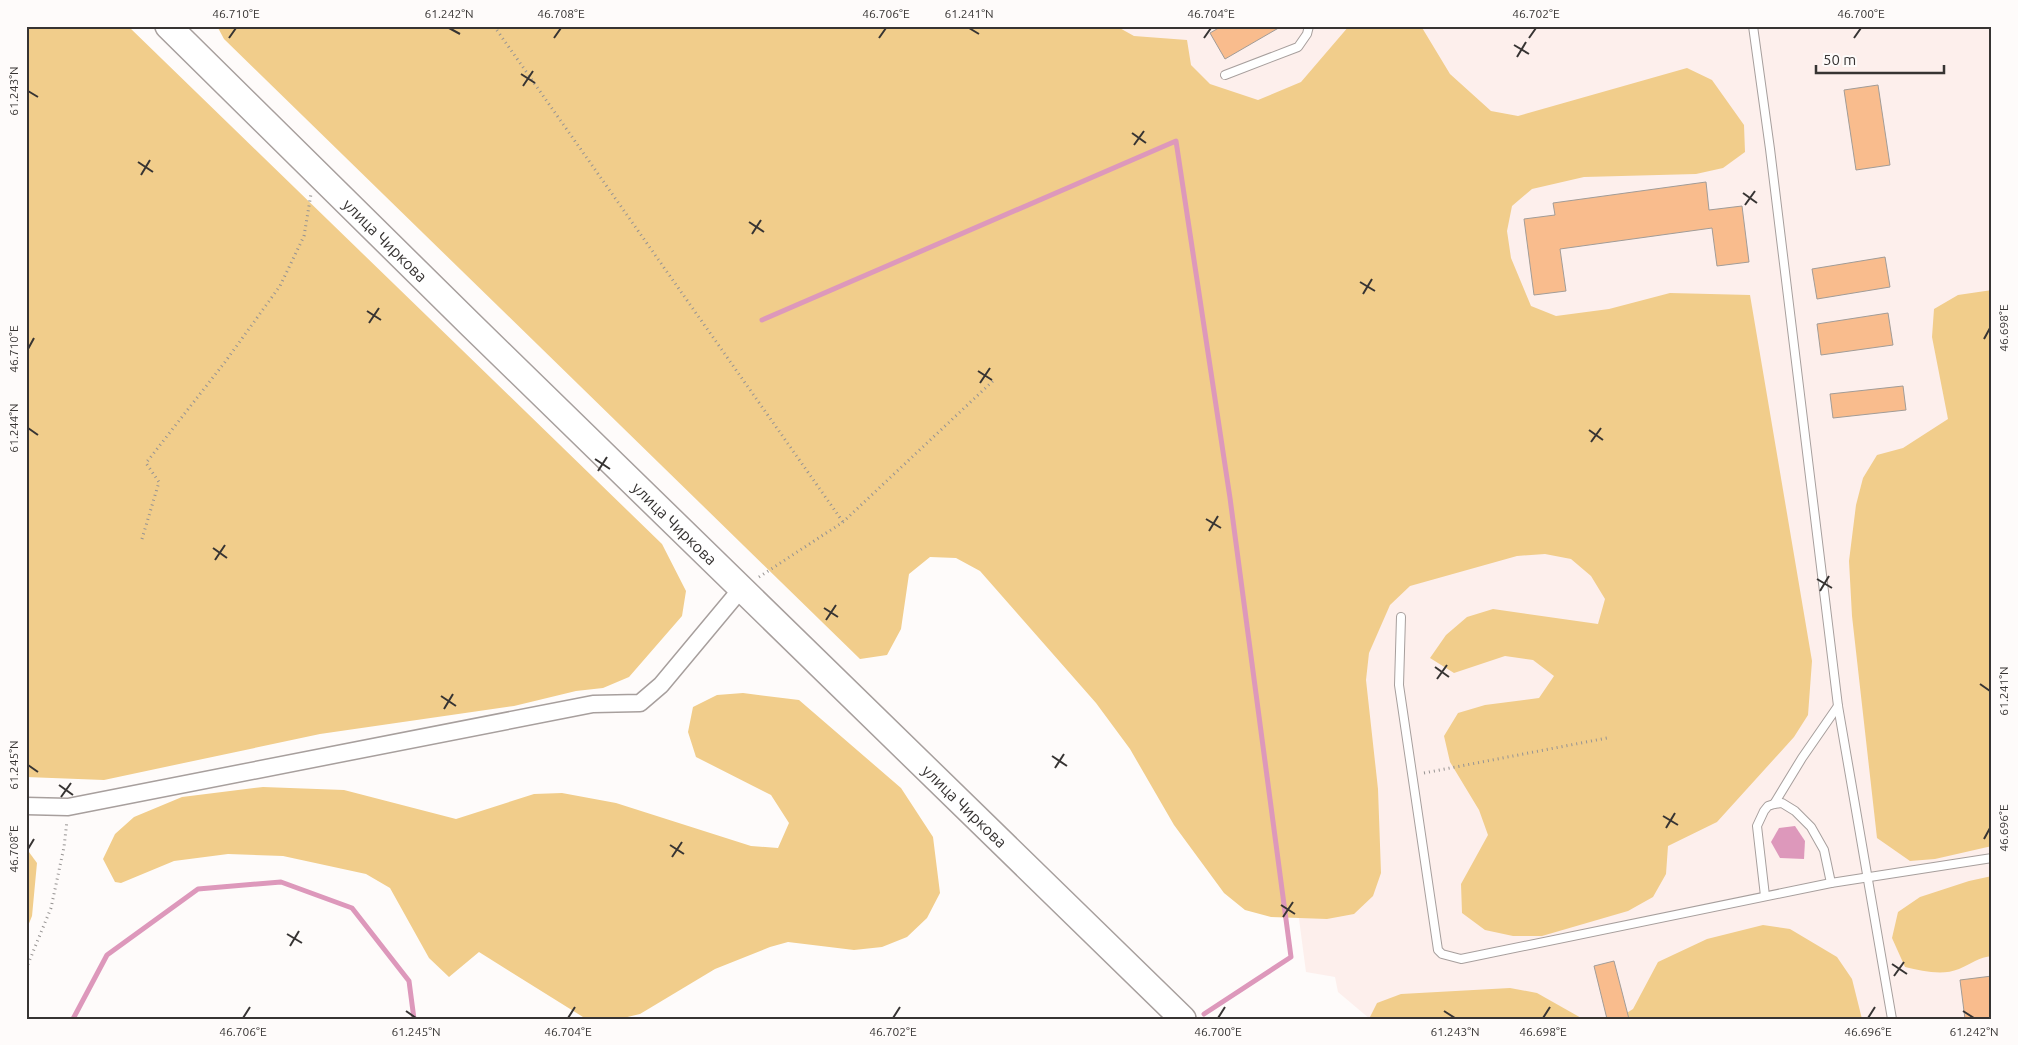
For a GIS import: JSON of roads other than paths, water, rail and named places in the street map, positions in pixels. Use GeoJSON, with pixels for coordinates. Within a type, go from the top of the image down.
{"type":"FeatureCollection","features":[{"type":"Feature","properties":{"kind":"main road","name":"улица Чиркова"},"geometry":{"type":"LineString","coordinates":[[168,26],[1183,1019]]}},
{"type":"Feature","properties":{"kind":"street"},"geometry":{"type":"LineString","coordinates":[[26,806],[68,807],[592,704],[640,703],[661,685],[741,588]]}},
{"type":"Feature","properties":{"kind":"lane"},"geometry":{"type":"LineString","coordinates":[[1225,75],[1298,47],[1307,34],[1309,26]]}},
{"type":"Feature","properties":{"kind":"lane"},"geometry":{"type":"LineString","coordinates":[[1753,26],[1770,149],[1838,706],[1892,1019]]}},
{"type":"Feature","properties":{"kind":"lane"},"geometry":{"type":"LineString","coordinates":[[1401,617],[1399,684],[1411,775],[1438,950],[1449,957],[1461,959],[1830,883],[1992,858]]}},
{"type":"Feature","properties":{"kind":"lane"},"geometry":{"type":"LineString","coordinates":[[1774,804],[1802,758],[1838,706]]}},
{"type":"Feature","properties":{"kind":"lane"},"geometry":{"type":"LineString","coordinates":[[1765,896],[1757,826],[1764,811],[1768,806],[1774,804],[1782,803],[1795,811],[1811,827],[1824,850],[1830,883]]}},
{"type":"Feature","properties":{"kind":"waterway"},"geometry":{"type":"LineString","coordinates":[[762,320],[1176,141],[1230,498],[1291,957],[1204,1014]]}},
{"type":"Feature","properties":{"kind":"waterway"},"geometry":{"type":"LineString","coordinates":[[73,1019],[107,955],[198,889],[281,882],[352,908],[409,981],[414,1019]]}}]}
